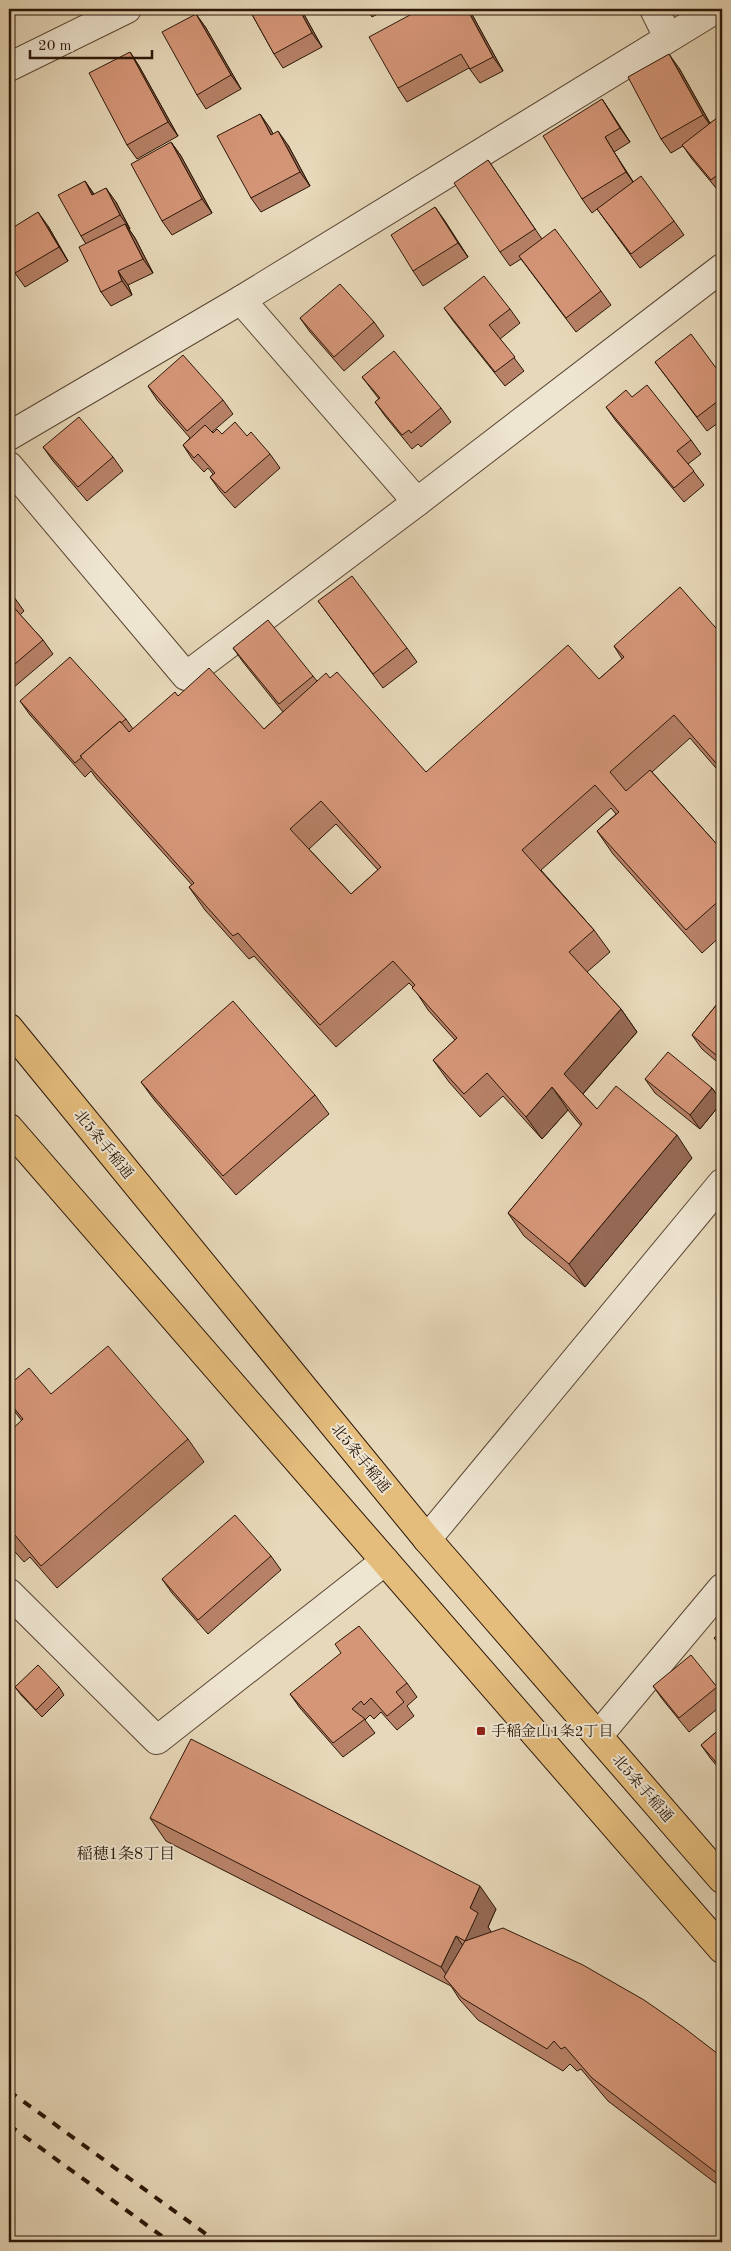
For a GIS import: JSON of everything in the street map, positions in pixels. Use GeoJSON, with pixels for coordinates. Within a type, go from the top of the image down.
{"type":"FeatureCollection","features":[{"type":"Feature","properties":{"kind":"highway","name":"北5条手稲通"},"geometry":{"type":"LineString","coordinates":[[9,1028],[427,1539],[722,1879]]}},
{"type":"Feature","properties":{"kind":"highway"},"geometry":{"type":"LineString","coordinates":[[9,1128],[722,1949]]}},
{"type":"Feature","properties":{"kind":"street"},"geometry":{"type":"LineString","coordinates":[[9,67],[127,9]]}},
{"type":"Feature","properties":{"kind":"street"},"geometry":{"type":"LineString","coordinates":[[654,9],[668,37]]}},
{"type":"Feature","properties":{"kind":"street"},"geometry":{"type":"LineString","coordinates":[[9,436],[241,300],[716,9]]}},
{"type":"Feature","properties":{"kind":"street"},"geometry":{"type":"LineString","coordinates":[[9,466],[186,676],[722,268]]}},
{"type":"Feature","properties":{"kind":"street"},"geometry":{"type":"LineString","coordinates":[[241,300],[417,502]]}},
{"type":"Feature","properties":{"kind":"street"},"geometry":{"type":"LineString","coordinates":[[427,1539],[722,1183]]}},
{"type":"Feature","properties":{"kind":"street"},"geometry":{"type":"LineString","coordinates":[[9,1593],[157,1740],[385,1561]]}},
{"type":"Feature","properties":{"kind":"street"},"geometry":{"type":"LineString","coordinates":[[598,1736],[722,1588]]}},
{"type":"Feature","properties":{"kind":"building"},"geometry":{"type":"Polygon","coordinates":[[[249,9],[299,9],[312,33],[274,54],[249,9]]]}},
{"type":"Feature","properties":{"kind":"building"},"geometry":{"type":"Polygon","coordinates":[[[421,9],[467,9],[493,57],[470,69],[461,54],[398,88],[369,37],[421,9]]]}},
{"type":"Feature","properties":{"kind":"building"},"geometry":{"type":"Polygon","coordinates":[[[196,14],[231,75],[197,95],[162,32],[196,14]]]}},
{"type":"Feature","properties":{"kind":"building"},"geometry":{"type":"Polygon","coordinates":[[[130,52],[168,122],[127,145],[89,73],[130,52]]]}},
{"type":"Feature","properties":{"kind":"building"},"geometry":{"type":"Polygon","coordinates":[[[669,54],[703,115],[661,139],[628,77],[669,54]]]}},
{"type":"Feature","properties":{"kind":"building"},"geometry":{"type":"Polygon","coordinates":[[[602,99],[620,128],[605,137],[626,172],[582,199],[543,136],[602,99]]]}},
{"type":"Feature","properties":{"kind":"building"},"geometry":{"type":"Polygon","coordinates":[[[260,114],[271,135],[278,131],[300,172],[251,198],[217,136],[260,114]]]}},
{"type":"Feature","properties":{"kind":"building"},"geometry":{"type":"Polygon","coordinates":[[[718,117],[721,120],[722,118],[722,171],[711,180],[682,145],[718,117]]]}},
{"type":"Feature","properties":{"kind":"building"},"geometry":{"type":"Polygon","coordinates":[[[171,142],[202,199],[162,221],[131,164],[171,142]]]}},
{"type":"Feature","properties":{"kind":"building"},"geometry":{"type":"Polygon","coordinates":[[[488,160],[535,229],[500,252],[454,183],[488,160]]]}},
{"type":"Feature","properties":{"kind":"building"},"geometry":{"type":"Polygon","coordinates":[[[641,176],[674,221],[631,254],[597,209],[641,176]]]}},
{"type":"Feature","properties":{"kind":"building"},"geometry":{"type":"Polygon","coordinates":[[[85,181],[92,195],[106,188],[120,215],[81,236],[58,195],[85,181]]]}},
{"type":"Feature","properties":{"kind":"building"},"geometry":{"type":"Polygon","coordinates":[[[435,207],[458,243],[413,271],[391,235],[435,207]]]}},
{"type":"Feature","properties":{"kind":"building"},"geometry":{"type":"Polygon","coordinates":[[[38,212],[59,247],[15,273],[9,263],[9,230],[38,212]]]}},
{"type":"Feature","properties":{"kind":"building"},"geometry":{"type":"Polygon","coordinates":[[[125,224],[143,259],[118,271],[122,281],[101,292],[79,247],[125,224]]]}},
{"type":"Feature","properties":{"kind":"building"},"geometry":{"type":"Polygon","coordinates":[[[555,229],[601,291],[566,318],[519,256],[555,229]]]}},
{"type":"Feature","properties":{"kind":"building"},"geometry":{"type":"Polygon","coordinates":[[[484,276],[510,309],[489,325],[515,357],[495,372],[444,308],[484,276]]]}},
{"type":"Feature","properties":{"kind":"building"},"geometry":{"type":"Polygon","coordinates":[[[340,284],[374,322],[334,357],[300,318],[340,284]]]}},
{"type":"Feature","properties":{"kind":"building"},"geometry":{"type":"Polygon","coordinates":[[[722,299],[722,311],[716,303],[722,299]]]}},
{"type":"Feature","properties":{"kind":"building"},"geometry":{"type":"Polygon","coordinates":[[[691,334],[722,376],[722,398],[697,417],[655,362],[691,334]]]}},
{"type":"Feature","properties":{"kind":"building"},"geometry":{"type":"Polygon","coordinates":[[[394,351],[441,408],[411,433],[409,430],[402,435],[375,402],[380,398],[362,377],[394,351]]]}},
{"type":"Feature","properties":{"kind":"building"},"geometry":{"type":"Polygon","coordinates":[[[183,355],[223,400],[187,431],[148,386],[183,355]]]}},
{"type":"Feature","properties":{"kind":"building"},"geometry":{"type":"Polygon","coordinates":[[[647,385],[691,440],[677,451],[694,471],[674,488],[606,407],[626,390],[632,397],[647,385]]]}},
{"type":"Feature","properties":{"kind":"building"},"geometry":{"type":"Polygon","coordinates":[[[79,417],[113,457],[78,487],[43,447],[79,417]]]}},
{"type":"Feature","properties":{"kind":"building"},"geometry":{"type":"Polygon","coordinates":[[[235,422],[247,436],[251,432],[270,454],[225,493],[210,477],[215,473],[198,454],[194,458],[183,445],[205,425],[213,433],[217,429],[222,434],[235,422]]]}},
{"type":"Feature","properties":{"kind":"building"},"geometry":{"type":"Polygon","coordinates":[[[352,576],[407,648],[373,674],[318,601],[352,576]]]}},
{"type":"Feature","properties":{"kind":"building"},"geometry":{"type":"Polygon","coordinates":[[[680,587],[722,635],[722,770],[674,715],[610,772],[626,791],[650,770],[722,850],[722,898],[686,930],[597,831],[619,812],[595,785],[522,850],[594,930],[569,952],[621,1009],[564,1074],[597,1109],[616,1086],[677,1135],[569,1264],[508,1213],[582,1124],[552,1087],[526,1117],[487,1073],[464,1094],[433,1060],[457,1038],[412,988],[415,985],[393,961],[320,1025],[238,933],[233,936],[189,887],[194,883],[80,756],[120,721],[129,732],[175,692],[178,696],[209,668],[264,729],[326,673],[330,678],[337,672],[426,772],[568,645],[599,679],[624,657],[614,646],[680,587]],[[321,801],[290,829],[351,894],[381,867],[321,801]]]}},
{"type":"Feature","properties":{"kind":"building"},"geometry":{"type":"Polygon","coordinates":[[[9,590],[14,597],[9,602],[9,590]]]}},
{"type":"Feature","properties":{"kind":"building"},"geometry":{"type":"Polygon","coordinates":[[[9,602],[43,640],[9,669],[9,602]]]}},
{"type":"Feature","properties":{"kind":"building"},"geometry":{"type":"Polygon","coordinates":[[[268,620],[313,676],[279,704],[233,648],[268,620]]]}},
{"type":"Feature","properties":{"kind":"building"},"geometry":{"type":"Polygon","coordinates":[[[70,657],[126,719],[121,723],[120,721],[80,756],[82,757],[75,763],[20,701],[70,657]]]}},
{"type":"Feature","properties":{"kind":"building"},"geometry":{"type":"Polygon","coordinates":[[[722,998],[722,1060],[692,1035],[722,998]]]}},
{"type":"Feature","properties":{"kind":"building"},"geometry":{"type":"Polygon","coordinates":[[[233,1001],[315,1095],[223,1176],[141,1082],[233,1001]]]}},
{"type":"Feature","properties":{"kind":"building"},"geometry":{"type":"Polygon","coordinates":[[[668,1052],[712,1088],[690,1115],[645,1079],[668,1052]]]}},
{"type":"Feature","properties":{"kind":"building"},"geometry":{"type":"Polygon","coordinates":[[[108,1346],[188,1439],[41,1566],[14,1534],[9,1539],[9,1432],[23,1419],[9,1402],[9,1385],[29,1368],[51,1394],[108,1346]]]}},
{"type":"Feature","properties":{"kind":"building"},"geometry":{"type":"Polygon","coordinates":[[[235,1515],[271,1556],[198,1620],[162,1579],[235,1515]]]}},
{"type":"Feature","properties":{"kind":"building"},"geometry":{"type":"Polygon","coordinates":[[[359,1626],[407,1683],[396,1692],[404,1702],[387,1716],[371,1698],[364,1705],[361,1701],[352,1709],[365,1719],[333,1743],[290,1694],[341,1653],[335,1644],[359,1626]]]}},
{"type":"Feature","properties":{"kind":"building"},"geometry":{"type":"Polygon","coordinates":[[[722,1631],[722,1647],[714,1638],[722,1631]]]}},
{"type":"Feature","properties":{"kind":"building"},"geometry":{"type":"Polygon","coordinates":[[[691,1655],[717,1687],[679,1718],[653,1686],[691,1655]]]}},
{"type":"Feature","properties":{"kind":"building"},"geometry":{"type":"Polygon","coordinates":[[[38,1665],[59,1687],[36,1710],[15,1687],[38,1665]]]}},
{"type":"Feature","properties":{"kind":"building"},"geometry":{"type":"Polygon","coordinates":[[[722,1727],[722,1769],[701,1745],[722,1727]]]}},
{"type":"Feature","properties":{"kind":"building"},"geometry":{"type":"Polygon","coordinates":[[[191,1739],[480,1886],[470,1908],[478,1913],[465,1941],[456,1936],[441,1967],[150,1818],[191,1739]]]}},
{"type":"Feature","properties":{"kind":"building"},"geometry":{"type":"Polygon","coordinates":[[[503,1928],[583,1965],[644,2000],[722,2057],[722,2177],[592,2078],[565,2047],[561,2049],[554,2041],[547,2049],[462,1998],[444,1977],[465,1941],[503,1928]]]}},
{"type":"Feature","properties":{"kind":"railway"},"geometry":{"type":"LineString","coordinates":[[9,2091],[217,2242]]}},
{"type":"Feature","properties":{"kind":"railway"},"geometry":{"type":"LineString","coordinates":[[9,2125],[170,2242]]}},
{"type":"Feature","properties":{"kind":"place","name":"手稲金山1条2丁目"},"geometry":{"type":"Point","coordinates":[481,1731]}},
{"type":"Feature","properties":{"kind":"district","name":"稲穂1条8丁目"},"geometry":{"type":"Point","coordinates":[126,1853]}}]}
